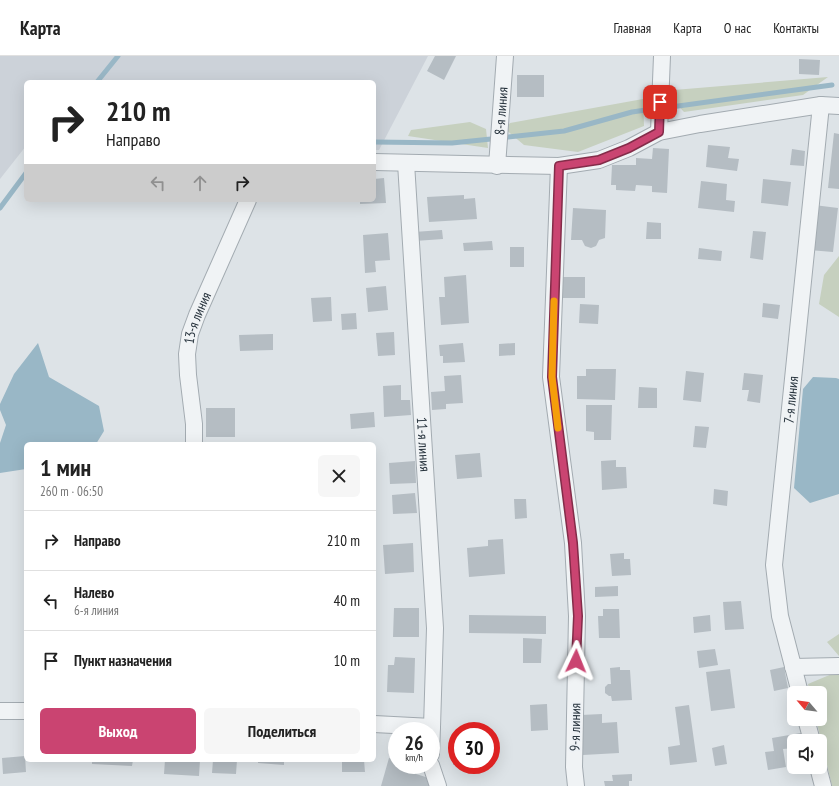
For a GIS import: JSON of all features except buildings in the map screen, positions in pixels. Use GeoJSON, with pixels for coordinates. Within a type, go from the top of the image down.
{"type":"FeatureCollection","features":[{"type":"Feature","properties":{"kind":"street","name":"8-я линия"},"geometry":{"type":"LineString","coordinates":[[497,166],[505,56]]}},
{"type":"Feature","properties":{"kind":"street"},"geometry":{"type":"LineString","coordinates":[[659,132],[662,56]]}},
{"type":"Feature","properties":{"kind":"street"},"geometry":{"type":"LineString","coordinates":[[376,162],[497,166],[559,166],[599,160],[629,148],[659,132],[820,105],[839,106]]}},
{"type":"Feature","properties":{"kind":"street","name":"7-я линия"},"geometry":{"type":"LineString","coordinates":[[798,686],[780,616],[774,564],[820,105]]}},
{"type":"Feature","properties":{"kind":"street","name":"11-я линия"},"geometry":{"type":"LineString","coordinates":[[406,163],[435,628],[432,722]]}},
{"type":"Feature","properties":{"kind":"street","name":"9-я линия"},"geometry":{"type":"LineString","coordinates":[[559,166],[552,377],[573,543],[578,616],[574,767],[576,786]]}},
{"type":"Feature","properties":{"kind":"street","name":"13-я линия"},"geometry":{"type":"LineString","coordinates":[[194,442],[194,424],[187,354],[190,334],[247,202]]}},
{"type":"Feature","properties":{"kind":"street"},"geometry":{"type":"LineString","coordinates":[[793,667],[839,666]]}},
{"type":"Feature","properties":{"kind":"street"},"geometry":{"type":"LineString","coordinates":[[0,711],[24,711]]}},
{"type":"Feature","properties":{"kind":"street"},"geometry":{"type":"LineString","coordinates":[[376,724],[388,725]]}},
{"type":"Feature","properties":{"kind":"street"},"geometry":{"type":"LineString","coordinates":[[434,774],[438,786]]}},
{"type":"Feature","properties":{"kind":"street"},"geometry":{"type":"LineString","coordinates":[[820,774],[823,786]]}},
{"type":"Feature","properties":{"kind":"shaded area"},"geometry":{"type":"Polygon","coordinates":[[[0,56],[428,56],[379,150],[376,150],[376,80],[24,80],[24,149],[0,179],[0,56]]]}},
{"type":"Feature","properties":{"kind":"green space"},"geometry":{"type":"Polygon","coordinates":[[[828,77],[803,95],[684,112],[672,99],[674,90],[828,77]]]}},
{"type":"Feature","properties":{"kind":"green space"},"geometry":{"type":"Polygon","coordinates":[[[643,99],[644,126],[578,152],[524,145],[505,129],[510,123],[643,99]]]}},
{"type":"Feature","properties":{"kind":"green space"},"geometry":{"type":"Polygon","coordinates":[[[470,122],[486,129],[488,148],[408,136],[411,130],[470,122]]]}},
{"type":"Feature","properties":{"kind":"green space"},"geometry":{"type":"Polygon","coordinates":[[[839,256],[839,317],[819,304],[824,275],[839,256]]]}},
{"type":"Feature","properties":{"kind":"green space"},"geometry":{"type":"Polygon","coordinates":[[[839,634],[839,656],[827,642],[839,634]]]}},
{"type":"Feature","properties":{"kind":"green space"},"geometry":{"type":"Polygon","coordinates":[[[839,671],[839,786],[832,786],[827,765],[827,734],[820,734],[818,726],[827,726],[827,686],[808,686],[808,684],[839,671]]]}},
{"type":"Feature","properties":{"kind":"water"},"geometry":{"type":"Polygon","coordinates":[[[38,343],[49,377],[99,406],[104,431],[97,442],[24,442],[24,469],[0,473],[0,443],[6,425],[0,410],[0,404],[14,374],[38,343]]]}},
{"type":"Feature","properties":{"kind":"water"},"geometry":{"type":"Polygon","coordinates":[[[813,377],[839,379],[839,494],[810,503],[794,488],[803,389],[813,377]]]}},
{"type":"Feature","properties":{"kind":"waterway"},"geometry":{"type":"LineString","coordinates":[[99,80],[118,56]]}},
{"type":"Feature","properties":{"kind":"waterway"},"geometry":{"type":"LineString","coordinates":[[671,107],[832,85]]}},
{"type":"Feature","properties":{"kind":"waterway"},"geometry":{"type":"LineString","coordinates":[[508,137],[564,131],[632,112],[646,110]]}},
{"type":"Feature","properties":{"kind":"waterway"},"geometry":{"type":"LineString","coordinates":[[376,142],[452,143],[491,139]]}},
{"type":"Feature","properties":{"kind":"waterway"},"geometry":{"type":"LineString","coordinates":[[0,208],[24,176]]}},
{"type":"Feature","properties":{"kind":"slow traffic"},"geometry":{"type":"LineString","coordinates":[[554,301],[552,377],[558,428]]}},
{"type":"Feature","properties":{"kind":"route"},"geometry":{"type":"LineString","coordinates":[[576,661],[578,616],[573,543],[552,377],[559,166],[599,160],[629,148],[659,132],[660,102]]}}]}
